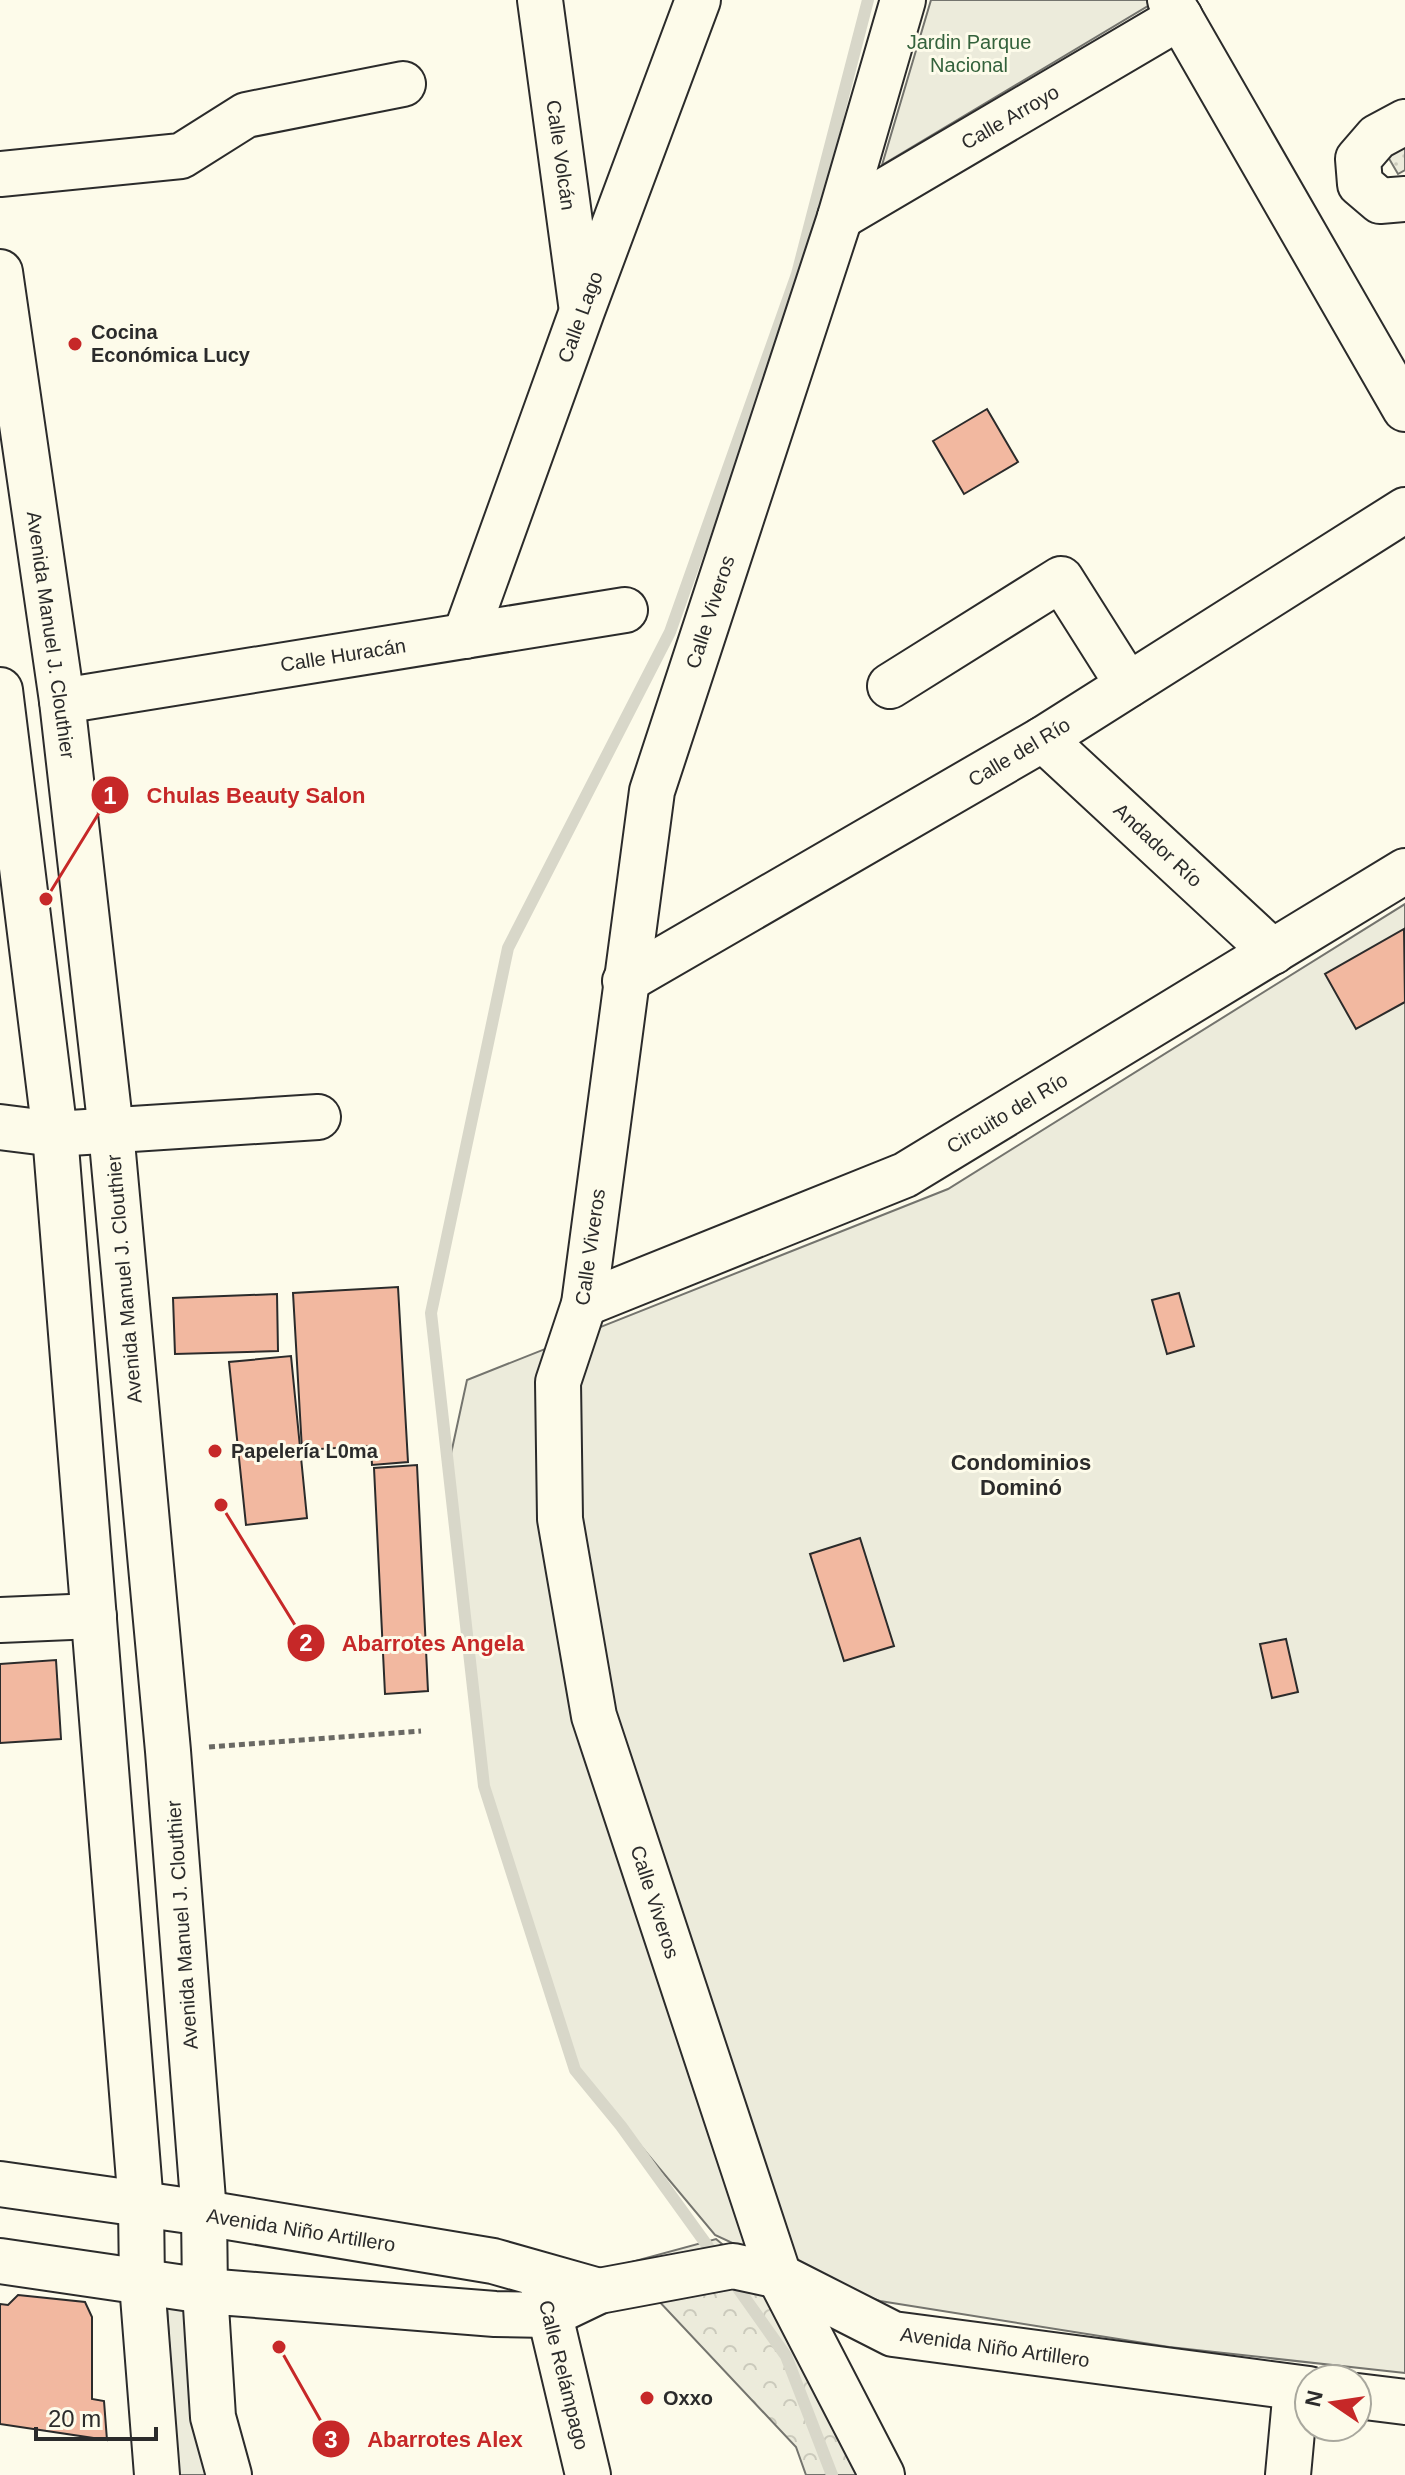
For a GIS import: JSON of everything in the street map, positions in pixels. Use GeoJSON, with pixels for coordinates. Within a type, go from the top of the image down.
{"type":"FeatureCollection","features":[{"type":"Feature","properties":{"kind":"street","name":"Calle Volcán"},"geometry":{"type":"LineString","coordinates":[[540,0],[582,311]]}},
{"type":"Feature","properties":{"kind":"street","name":"Calle Lago"},"geometry":{"type":"LineString","coordinates":[[465,636],[698,0]]}},
{"type":"Feature","properties":{"kind":"street","name":"Calle Viveros"},"geometry":{"type":"LineString","coordinates":[[882,2475],[779,2276],[594,1716],[560,1519],[558,1382],[584,1304],[652,791],[840,217],[903,0]]}},
{"type":"Feature","properties":{"kind":"street","name":"Calle Arroyo"},"geometry":{"type":"LineString","coordinates":[[840,217],[1175,9]]}},
{"type":"Feature","properties":{"kind":"street"},"geometry":{"type":"LineString","coordinates":[[1175,9],[1405,409]]}},
{"type":"Feature","properties":{"kind":"street"},"geometry":{"type":"LineString","coordinates":[[0,174],[181,156],[246,115],[403,84]]}},
{"type":"Feature","properties":{"kind":"street"},"geometry":{"type":"LineString","coordinates":[[1405,122],[1377,137],[1358,159],[1360,184],[1380,201],[1405,199]]}},
{"type":"Feature","properties":{"kind":"street","name":"Avenida Manuel J. Clouthier"},"geometry":{"type":"LineString","coordinates":[[0,272],[62,701],[111,1131],[168,1751],[204,2213],[205,2291],[213,2417],[229,2475]]}},
{"type":"Feature","properties":{"kind":"street","name":"Calle del Río"},"geometry":{"type":"LineString","coordinates":[[625,981],[1043,739],[1405,510]]}},
{"type":"Feature","properties":{"kind":"street"},"geometry":{"type":"LineString","coordinates":[[890,686],[1061,579],[1128,685]]}},
{"type":"Feature","properties":{"kind":"street","name":"Calle Huracán"},"geometry":{"type":"LineString","coordinates":[[62,701],[625,610]]}},
{"type":"Feature","properties":{"kind":"street"},"geometry":{"type":"LineString","coordinates":[[0,690],[55,1134],[141,2205],[142,2283],[157,2475]]}},
{"type":"Feature","properties":{"kind":"street","name":"Andador Río"},"geometry":{"type":"LineString","coordinates":[[1043,739],[1273,952]]}},
{"type":"Feature","properties":{"kind":"street","name":"Circuito del Río"},"geometry":{"type":"LineString","coordinates":[[584,1304],[905,1175],[1405,871]]}},
{"type":"Feature","properties":{"kind":"street"},"geometry":{"type":"LineString","coordinates":[[0,1127],[55,1134],[318,1117]]}},
{"type":"Feature","properties":{"kind":"street"},"geometry":{"type":"LineString","coordinates":[[0,1620],[94,1616]]}},
{"type":"Feature","properties":{"kind":"street","name":"Avenida Niño Artillero"},"geometry":{"type":"LineString","coordinates":[[0,2184],[204,2213],[493,2261],[545,2295]]}},
{"type":"Feature","properties":{"kind":"street","name":"Avenida Niño Artillero"},"geometry":{"type":"LineString","coordinates":[[0,2261],[205,2291],[495,2314],[545,2295],[614,2289],[733,2266],[779,2276],[893,2334],[1293,2388]]}},
{"type":"Feature","properties":{"kind":"street","name":"Calle Relámpago"},"geometry":{"type":"LineString","coordinates":[[545,2295],[588,2475]]}},
{"type":"Feature","properties":{"kind":"street"},"geometry":{"type":"LineString","coordinates":[[1373,2398],[1405,2402]]}},
{"type":"Feature","properties":{"kind":"street"},"geometry":{"type":"LineString","coordinates":[[1288,2475],[1294,2443]]}},
{"type":"Feature","properties":{"kind":"path"},"geometry":{"type":"LineString","coordinates":[[168,1751],[421,1731]]}},
{"type":"Feature","properties":{"kind":"green space","name":"Jardin Parque Nacional"},"geometry":{"type":"Polygon","coordinates":[[[931,0],[1158,0],[882,165],[931,0]]]}},
{"type":"Feature","properties":{"kind":"green space"},"geometry":{"type":"Polygon","coordinates":[[[1405,139],[1405,170],[1398,174],[1384,150],[1405,139]]]}},
{"type":"Feature","properties":{"kind":"green space"},"geometry":{"type":"Polygon","coordinates":[[[1405,904],[1405,2373],[1373,2369],[1373,2363],[1314,2363],[1169,2347],[880,2301],[802,2275],[715,2235],[574,2066],[484,1782],[449,1463],[467,1380],[948,1189],[1405,904]]]}},
{"type":"Feature","properties":{"kind":"green space"},"geometry":{"type":"Polygon","coordinates":[[[716,2239],[788,2299],[868,2475],[806,2475],[796,2447],[624,2264],[716,2239]]]}},
{"type":"Feature","properties":{"kind":"green space"},"geometry":{"type":"Polygon","coordinates":[[[166,2290],[185,2293],[215,2475],[177,2475],[166,2290]]]}},
{"type":"Feature","properties":{"kind":"building"},"geometry":{"type":"Polygon","coordinates":[[[987,409],[1018,462],[964,494],[933,441],[987,409]]]}},
{"type":"Feature","properties":{"kind":"building"},"geometry":{"type":"Polygon","coordinates":[[[1404,929],[1405,1002],[1356,1029],[1325,974],[1404,929]]]}},
{"type":"Feature","properties":{"kind":"building"},"geometry":{"type":"Polygon","coordinates":[[[398,1287],[408,1462],[372,1465],[371,1446],[302,1450],[293,1293],[398,1287]]]}},
{"type":"Feature","properties":{"kind":"building"},"geometry":{"type":"Polygon","coordinates":[[[1179,1293],[1194,1346],[1167,1354],[1152,1300],[1179,1293]]]}},
{"type":"Feature","properties":{"kind":"building"},"geometry":{"type":"Polygon","coordinates":[[[277,1294],[278,1351],[175,1354],[173,1298],[277,1294]]]}},
{"type":"Feature","properties":{"kind":"building"},"geometry":{"type":"Polygon","coordinates":[[[291,1356],[307,1518],[246,1525],[229,1362],[291,1356]]]}},
{"type":"Feature","properties":{"kind":"building"},"geometry":{"type":"Polygon","coordinates":[[[417,1465],[428,1691],[385,1694],[374,1468],[417,1465]]]}},
{"type":"Feature","properties":{"kind":"building"},"geometry":{"type":"Polygon","coordinates":[[[860,1538],[894,1646],[844,1661],[810,1554],[860,1538]]]}},
{"type":"Feature","properties":{"kind":"building"},"geometry":{"type":"Polygon","coordinates":[[[1286,1639],[1298,1692],[1272,1698],[1260,1644],[1286,1639]]]}},
{"type":"Feature","properties":{"kind":"building"},"geometry":{"type":"Polygon","coordinates":[[[56,1660],[61,1739],[0,1743],[0,1664],[56,1660]]]}},
{"type":"Feature","properties":{"kind":"building"},"geometry":{"type":"Polygon","coordinates":[[[18,2295],[85,2302],[92,2317],[92,2399],[104,2401],[107,2440],[0,2424],[0,2304],[8,2305],[18,2295]]]}},
{"type":"Feature","properties":{"kind":"waterway"},"geometry":{"type":"LineString","coordinates":[[717,2259],[621,2126],[575,2070],[484,1786],[431,1313],[508,948],[670,632],[797,274],[868,0]]}},
{"type":"Feature","properties":{"kind":"waterway"},"geometry":{"type":"LineString","coordinates":[[730,2277],[786,2356],[832,2475]]}},
{"type":"Feature","properties":{"kind":"place","name":"Cocina Económica Lucy"},"geometry":{"type":"Point","coordinates":[75,344]}},
{"type":"Feature","properties":{"kind":"place","name":"Chulas Beauty Salon"},"geometry":{"type":"Point","coordinates":[46,899]}},
{"type":"Feature","properties":{"kind":"place","name":"Papelería L0ma"},"geometry":{"type":"Point","coordinates":[215,1451]}},
{"type":"Feature","properties":{"kind":"place","name":"Abarrotes Angela"},"geometry":{"type":"Point","coordinates":[221,1505]}},
{"type":"Feature","properties":{"kind":"place","name":"Abarrotes Alex"},"geometry":{"type":"Point","coordinates":[279,2347]}},
{"type":"Feature","properties":{"kind":"place","name":"Oxxo"},"geometry":{"type":"Point","coordinates":[647,2398]}},
{"type":"Feature","properties":{"kind":"district","name":"Condominios Dominó"},"geometry":{"type":"Point","coordinates":[1021,1474]}}]}
